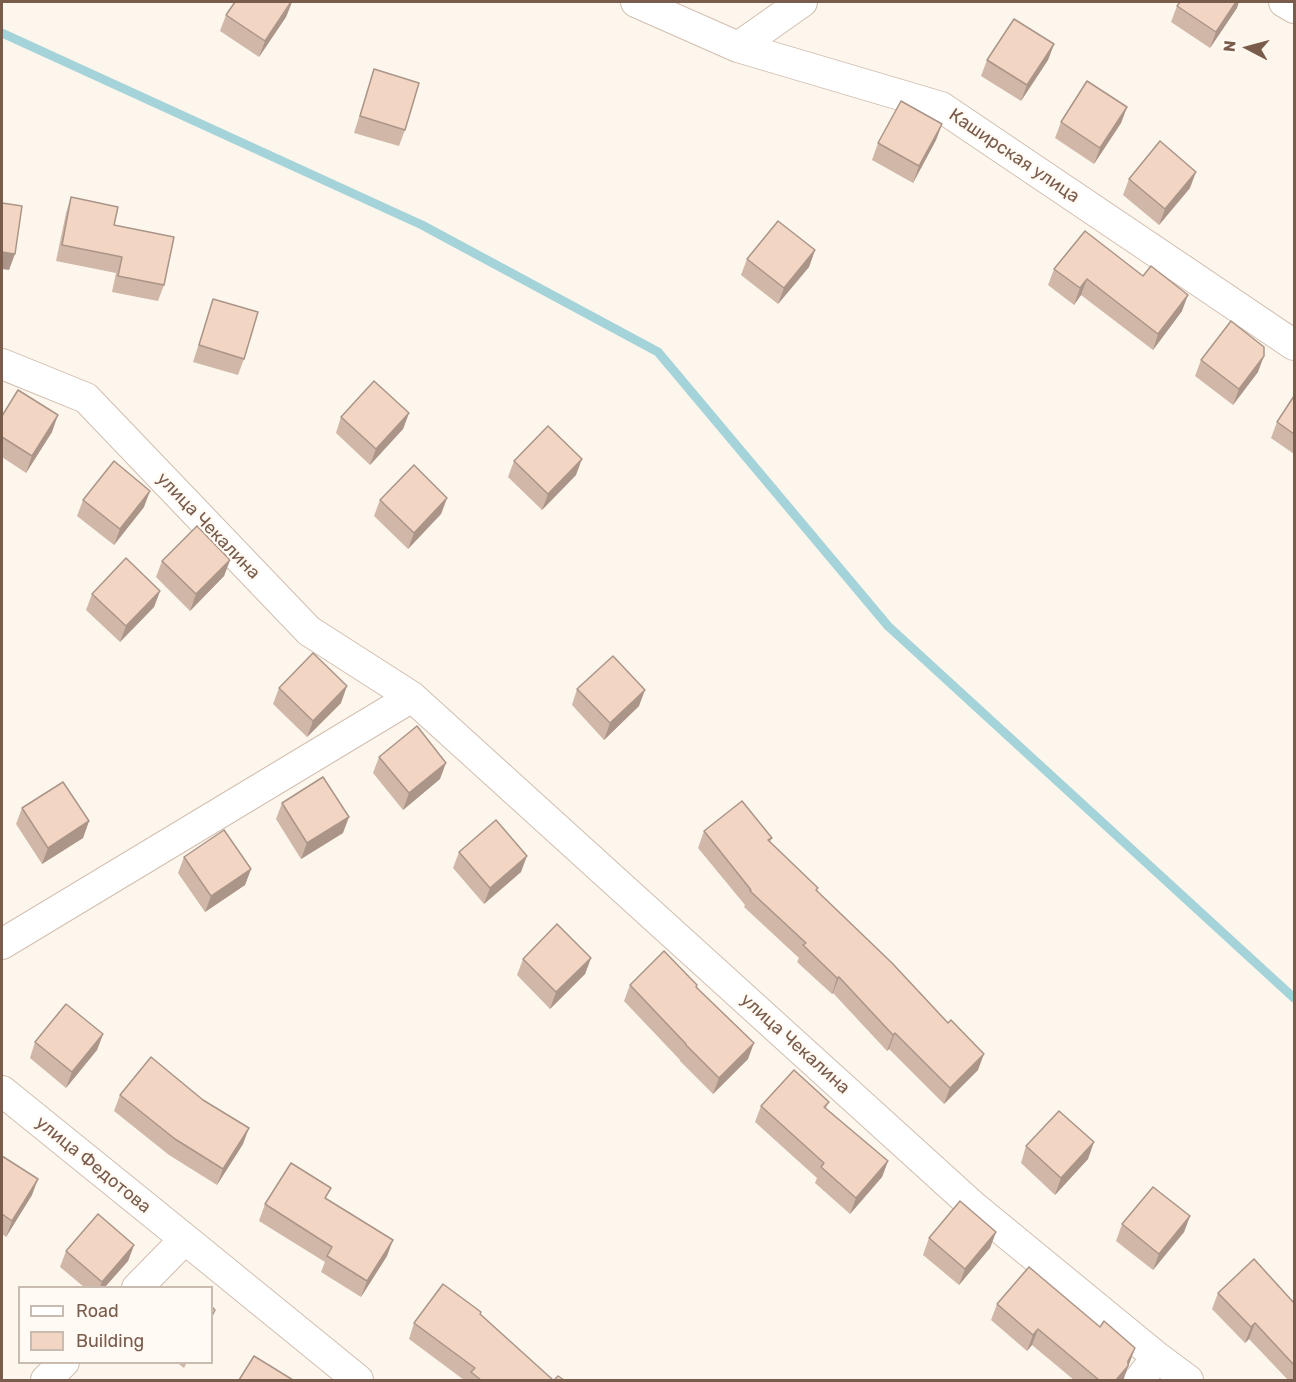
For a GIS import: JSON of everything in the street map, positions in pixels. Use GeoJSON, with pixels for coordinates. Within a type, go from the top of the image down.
{"type":"FeatureCollection","features":[{"type":"Feature","properties":{"kind":"street","name":"Каширская улица"},"geometry":{"type":"LineString","coordinates":[[636,2],[738,47],[941,107],[1294,345]]}},
{"type":"Feature","properties":{"kind":"street"},"geometry":{"type":"LineString","coordinates":[[738,47],[802,2]]}},
{"type":"Feature","properties":{"kind":"street"},"geometry":{"type":"LineString","coordinates":[[1284,2],[1294,8]]}},
{"type":"Feature","properties":{"kind":"street","name":"улица Чекалина"},"geometry":{"type":"LineString","coordinates":[[2,364],[86,398],[309,631],[412,697],[973,1206],[1188,1380]]}},
{"type":"Feature","properties":{"kind":"street"},"geometry":{"type":"LineString","coordinates":[[2,944],[412,697]]}},
{"type":"Feature","properties":{"kind":"street","name":"улица Федотова"},"geometry":{"type":"LineString","coordinates":[[2,1092],[358,1380]]}},
{"type":"Feature","properties":{"kind":"street"},"geometry":{"type":"LineString","coordinates":[[138,1286],[185,1239]]}},
{"type":"Feature","properties":{"kind":"street"},"geometry":{"type":"LineString","coordinates":[[1139,1380],[1157,1357]]}},
{"type":"Feature","properties":{"kind":"street"},"geometry":{"type":"LineString","coordinates":[[46,1380],[62,1364]]}},
{"type":"Feature","properties":{"kind":"building"},"geometry":{"type":"Polygon","coordinates":[[[235,2],[291,2],[265,41],[226,15],[235,2]]]}},
{"type":"Feature","properties":{"kind":"building"},"geometry":{"type":"Polygon","coordinates":[[[1180,2],[1236,2],[1216,32],[1177,6],[1180,2]]]}},
{"type":"Feature","properties":{"kind":"building"},"geometry":{"type":"Polygon","coordinates":[[[1014,19],[1054,44],[1027,85],[987,60],[1014,19]]]}},
{"type":"Feature","properties":{"kind":"building"},"geometry":{"type":"Polygon","coordinates":[[[374,69],[419,83],[405,130],[360,116],[374,69]]]}},
{"type":"Feature","properties":{"kind":"building"},"geometry":{"type":"Polygon","coordinates":[[[1087,81],[1127,107],[1100,148],[1061,122],[1087,81]]]}},
{"type":"Feature","properties":{"kind":"building"},"geometry":{"type":"Polygon","coordinates":[[[901,101],[942,124],[919,166],[878,143],[901,101]]]}},
{"type":"Feature","properties":{"kind":"building"},"geometry":{"type":"Polygon","coordinates":[[[1160,141],[1196,172],[1165,209],[1129,179],[1160,141]]]}},
{"type":"Feature","properties":{"kind":"building"},"geometry":{"type":"Polygon","coordinates":[[[71,197],[118,207],[114,225],[174,237],[164,285],[118,276],[122,257],[62,245],[71,197]]]}},
{"type":"Feature","properties":{"kind":"building"},"geometry":{"type":"Polygon","coordinates":[[[2,203],[22,206],[15,254],[2,252],[2,203]]]}},
{"type":"Feature","properties":{"kind":"building"},"geometry":{"type":"Polygon","coordinates":[[[778,221],[815,250],[784,288],[747,259],[778,221]]]}},
{"type":"Feature","properties":{"kind":"building"},"geometry":{"type":"Polygon","coordinates":[[[1085,231],[1143,276],[1151,266],[1188,295],[1158,334],[1087,279],[1080,288],[1054,269],[1085,231]]]}},
{"type":"Feature","properties":{"kind":"building"},"geometry":{"type":"Polygon","coordinates":[[[213,299],[258,312],[244,359],[199,345],[213,299]]]}},
{"type":"Feature","properties":{"kind":"building"},"geometry":{"type":"Polygon","coordinates":[[[1231,321],[1264,347],[1264,356],[1239,389],[1201,360],[1231,321]]]}},
{"type":"Feature","properties":{"kind":"building"},"geometry":{"type":"Polygon","coordinates":[[[374,381],[409,413],[376,449],[341,417],[374,381]]]}},
{"type":"Feature","properties":{"kind":"building"},"geometry":{"type":"Polygon","coordinates":[[[18,390],[58,415],[32,456],[2,437],[2,416],[18,390]]]}},
{"type":"Feature","properties":{"kind":"building"},"geometry":{"type":"Polygon","coordinates":[[[1294,396],[1294,434],[1277,422],[1294,396]]]}},
{"type":"Feature","properties":{"kind":"building"},"geometry":{"type":"Polygon","coordinates":[[[548,426],[582,459],[548,494],[514,461],[548,426]]]}},
{"type":"Feature","properties":{"kind":"building"},"geometry":{"type":"Polygon","coordinates":[[[114,461],[150,491],[120,529],[83,500],[114,461]]]}},
{"type":"Feature","properties":{"kind":"building"},"geometry":{"type":"Polygon","coordinates":[[[414,465],[447,498],[414,533],[380,500],[414,465]]]}},
{"type":"Feature","properties":{"kind":"building"},"geometry":{"type":"Polygon","coordinates":[[[197,526],[230,560],[196,594],[162,561],[197,526]]]}},
{"type":"Feature","properties":{"kind":"building"},"geometry":{"type":"Polygon","coordinates":[[[126,558],[160,591],[126,626],[92,594],[126,558]]]}},
{"type":"Feature","properties":{"kind":"building"},"geometry":{"type":"Polygon","coordinates":[[[313,653],[347,686],[313,721],[279,688],[313,653]]]}},
{"type":"Feature","properties":{"kind":"building"},"geometry":{"type":"Polygon","coordinates":[[[613,656],[645,690],[610,723],[577,689],[613,656]]]}},
{"type":"Feature","properties":{"kind":"building"},"geometry":{"type":"Polygon","coordinates":[[[417,726],[446,763],[409,793],[379,757],[417,726]]]}},
{"type":"Feature","properties":{"kind":"building"},"geometry":{"type":"Polygon","coordinates":[[[323,777],[349,817],[307,843],[282,803],[323,777]]]}},
{"type":"Feature","properties":{"kind":"building"},"geometry":{"type":"Polygon","coordinates":[[[63,782],[89,821],[48,848],[22,808],[63,782]]]}},
{"type":"Feature","properties":{"kind":"building"},"geometry":{"type":"Polygon","coordinates":[[[742,801],[772,838],[768,840],[892,963],[948,1023],[951,1020],[984,1054],[950,1088],[895,1033],[893,1035],[839,977],[837,978],[803,945],[806,943],[750,891],[704,831],[742,801]]]}},
{"type":"Feature","properties":{"kind":"building"},"geometry":{"type":"Polygon","coordinates":[[[496,820],[527,856],[490,888],[459,852],[496,820]]]}},
{"type":"Feature","properties":{"kind":"building"},"geometry":{"type":"Polygon","coordinates":[[[224,830],[251,869],[211,896],[184,857],[224,830]]]}},
{"type":"Feature","properties":{"kind":"building"},"geometry":{"type":"Polygon","coordinates":[[[557,924],[591,958],[556,992],[523,959],[557,924]]]}},
{"type":"Feature","properties":{"kind":"building"},"geometry":{"type":"Polygon","coordinates":[[[664,951],[697,985],[696,987],[754,1043],[719,1078],[630,985],[664,951]]]}},
{"type":"Feature","properties":{"kind":"building"},"geometry":{"type":"Polygon","coordinates":[[[66,1004],[103,1034],[72,1072],[35,1042],[66,1004]]]}},
{"type":"Feature","properties":{"kind":"building"},"geometry":{"type":"Polygon","coordinates":[[[151,1057],[203,1100],[249,1128],[223,1169],[175,1139],[120,1095],[151,1057]]]}},
{"type":"Feature","properties":{"kind":"building"},"geometry":{"type":"Polygon","coordinates":[[[794,1070],[829,1102],[824,1107],[888,1161],[856,1198],[821,1167],[824,1163],[761,1106],[794,1070]]]}},
{"type":"Feature","properties":{"kind":"building"},"geometry":{"type":"Polygon","coordinates":[[[1059,1111],[1094,1142],[1061,1178],[1026,1146],[1059,1111]]]}},
{"type":"Feature","properties":{"kind":"building"},"geometry":{"type":"Polygon","coordinates":[[[2,1156],[38,1179],[12,1221],[2,1214],[2,1156]]]}},
{"type":"Feature","properties":{"kind":"building"},"geometry":{"type":"Polygon","coordinates":[[[291,1163],[331,1188],[325,1198],[393,1240],[367,1281],[327,1256],[332,1247],[265,1204],[291,1163]]]}},
{"type":"Feature","properties":{"kind":"building"},"geometry":{"type":"Polygon","coordinates":[[[1153,1187],[1190,1216],[1159,1254],[1122,1224],[1153,1187]]]}},
{"type":"Feature","properties":{"kind":"building"},"geometry":{"type":"Polygon","coordinates":[[[960,1201],[996,1232],[965,1269],[929,1238],[960,1201]]]}},
{"type":"Feature","properties":{"kind":"building"},"geometry":{"type":"Polygon","coordinates":[[[98,1214],[134,1245],[102,1282],[66,1251],[98,1214]]]}},
{"type":"Feature","properties":{"kind":"building"},"geometry":{"type":"Polygon","coordinates":[[[1254,1259],[1294,1303],[1294,1365],[1255,1323],[1251,1327],[1218,1293],[1254,1259]]]}},
{"type":"Feature","properties":{"kind":"building"},"geometry":{"type":"Polygon","coordinates":[[[1029,1267],[1100,1327],[1104,1321],[1135,1348],[1128,1361],[1128,1366],[1116,1380],[1099,1380],[1038,1329],[1033,1335],[997,1304],[1029,1267]]]}},
{"type":"Feature","properties":{"kind":"building"},"geometry":{"type":"Polygon","coordinates":[[[443,1284],[481,1312],[480,1314],[553,1380],[481,1380],[471,1372],[475,1368],[414,1323],[443,1284]]]}},
{"type":"Feature","properties":{"kind":"building"},"geometry":{"type":"Polygon","coordinates":[[[254,1356],[293,1380],[239,1380],[254,1356]]]}},
{"type":"Feature","properties":{"kind":"waterway"},"geometry":{"type":"LineString","coordinates":[[2,33],[422,225],[658,352],[888,626],[1294,998]]}}]}
